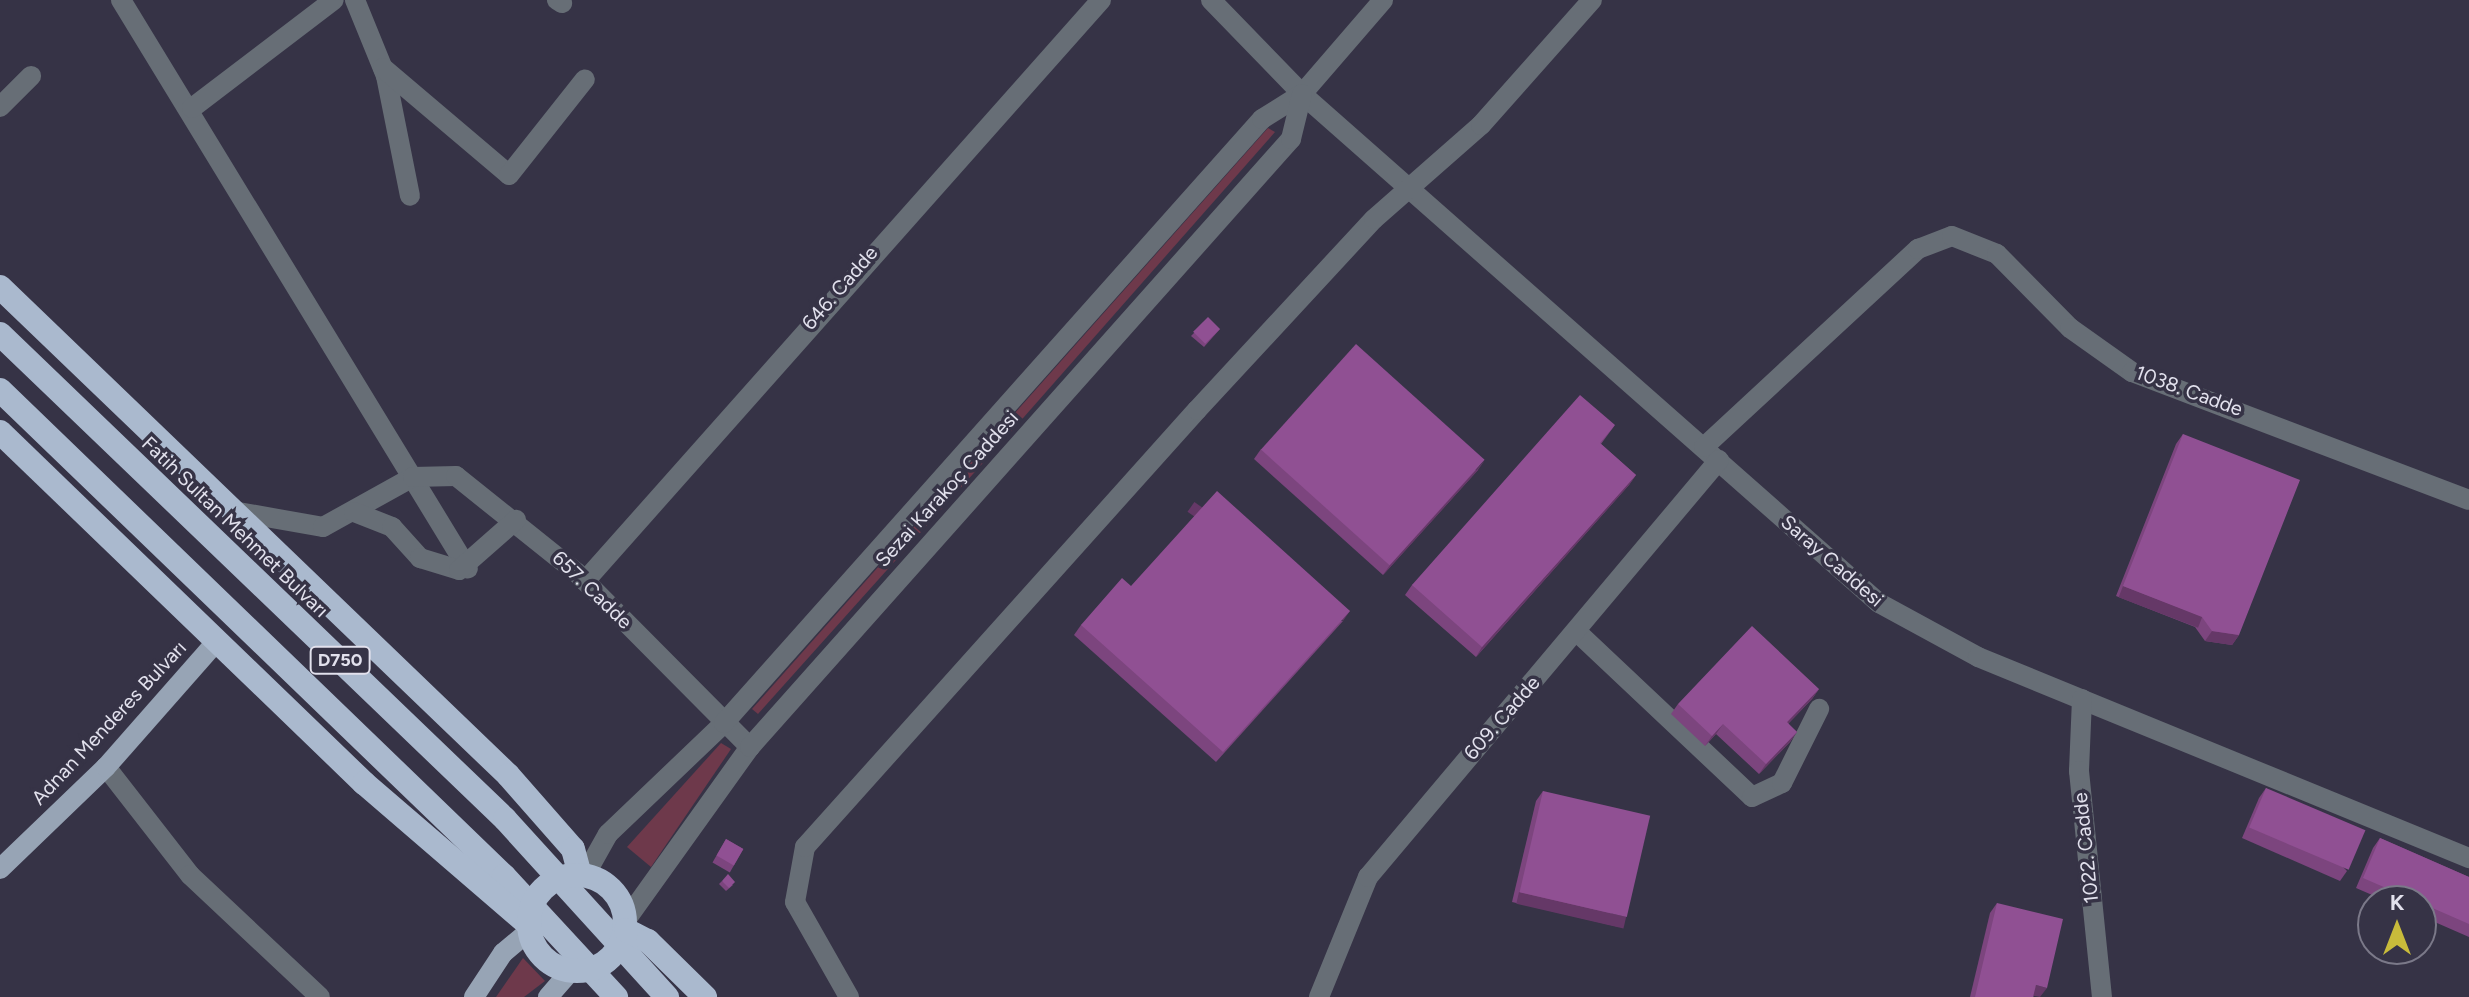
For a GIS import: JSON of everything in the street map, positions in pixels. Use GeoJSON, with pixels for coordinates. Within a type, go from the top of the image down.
{"type":"FeatureCollection","features":[{"type":"Feature","properties":{"kind":"highway"},"geometry":{"type":"LineString","coordinates":[[0,287],[517,785],[573,849],[583,875]]}},
{"type":"Feature","properties":{"kind":"highway","name":"Fatih Sultan Mehmet Bulvarı"},"geometry":{"type":"LineString","coordinates":[[0,334],[505,819],[667,997]]}},
{"type":"Feature","properties":{"kind":"highway","name":"D750"},"geometry":{"type":"LineString","coordinates":[[0,390],[504,876],[616,997]]}},
{"type":"Feature","properties":{"kind":"highway"},"geometry":{"type":"LineString","coordinates":[[0,432],[364,783],[529,928],[544,958],[574,971],[593,997]]}},
{"type":"Feature","properties":{"kind":"highway"},"geometry":{"type":"LineString","coordinates":[[529,928],[544,888],[583,875],[612,888],[626,925],[648,941],[705,997]]}},
{"type":"Feature","properties":{"kind":"highway"},"geometry":{"type":"LineString","coordinates":[[574,971],[612,957],[626,925]]}},
{"type":"Feature","properties":{"kind":"main road","name":"Adnan Menderes Bulvarı"},"geometry":{"type":"LineString","coordinates":[[0,869],[106,767],[217,641]]}},
{"type":"Feature","properties":{"kind":"main road"},"geometry":{"type":"LineString","coordinates":[[474,997],[503,953],[529,928]]}},
{"type":"Feature","properties":{"kind":"main road"},"geometry":{"type":"LineString","coordinates":[[548,997],[574,971]]}},
{"type":"Feature","properties":{"kind":"street"},"geometry":{"type":"LineString","coordinates":[[121,0],[192,108],[468,569]]}},
{"type":"Feature","properties":{"kind":"street"},"geometry":{"type":"LineString","coordinates":[[192,108],[334,0]]}},
{"type":"Feature","properties":{"kind":"street"},"geometry":{"type":"LineString","coordinates":[[355,0],[383,68],[410,196]]}},
{"type":"Feature","properties":{"kind":"street","name":"646. Cadde"},"geometry":{"type":"LineString","coordinates":[[585,581],[1101,0]]}},
{"type":"Feature","properties":{"kind":"street","name":"Saray Caddesi"},"geometry":{"type":"LineString","coordinates":[[1211,0],[1302,94],[1879,603],[1978,657],[2469,858]]}},
{"type":"Feature","properties":{"kind":"street","name":"Sezai Karakoç Caddesi"},"geometry":{"type":"LineString","coordinates":[[583,875],[608,834],[724,723],[1262,119],[1302,94],[1383,0]]}},
{"type":"Feature","properties":{"kind":"street"},"geometry":{"type":"LineString","coordinates":[[849,997],[795,902],[805,847],[1197,410],[1411,189],[1481,125],[1592,0]]}},
{"type":"Feature","properties":{"kind":"street"},"geometry":{"type":"LineString","coordinates":[[383,68],[509,175],[585,79]]}},
{"type":"Feature","properties":{"kind":"street"},"geometry":{"type":"LineString","coordinates":[[0,107],[31,76]]}},
{"type":"Feature","properties":{"kind":"street","name":"Sezai Karakoç Caddesi"},"geometry":{"type":"LineString","coordinates":[[626,925],[750,747],[1291,139],[1302,94]]}},
{"type":"Feature","properties":{"kind":"street","name":"609. Cadde"},"geometry":{"type":"LineString","coordinates":[[1319,997],[1368,877],[1576,631],[1712,453],[1886,276],[1941,236]]}},
{"type":"Feature","properties":{"kind":"street","name":"1038. Cadde"},"geometry":{"type":"LineString","coordinates":[[1941,236],[1968,238],[1997,254],[2070,328],[2132,372],[2469,500]]}},
{"type":"Feature","properties":{"kind":"street","name":"657. Cadde"},"geometry":{"type":"LineString","coordinates":[[413,477],[456,476],[516,520],[585,581],[750,747]]}},
{"type":"Feature","properties":{"kind":"street"},"geometry":{"type":"LineString","coordinates":[[233,511],[323,527],[413,477]]}},
{"type":"Feature","properties":{"kind":"street"},"geometry":{"type":"LineString","coordinates":[[354,512],[392,527],[420,558],[468,569]]}},
{"type":"Feature","properties":{"kind":"street"},"geometry":{"type":"LineString","coordinates":[[468,569],[516,520]]}},
{"type":"Feature","properties":{"kind":"street"},"geometry":{"type":"LineString","coordinates":[[1576,631],[1752,797],[1782,783],[1819,709]]}},
{"type":"Feature","properties":{"kind":"street","name":"1022. Cadde"},"geometry":{"type":"LineString","coordinates":[[2082,699],[2079,771],[2102,997]]}},
{"type":"Feature","properties":{"kind":"street"},"geometry":{"type":"LineString","coordinates":[[106,767],[190,875],[320,997]]}},
{"type":"Feature","properties":{"kind":"shaded area"},"geometry":{"type":"Polygon","coordinates":[[[1268,128],[1275,132],[1024,417],[758,714],[752,709],[1268,128]]]}},
{"type":"Feature","properties":{"kind":"shaded area"},"geometry":{"type":"Polygon","coordinates":[[[721,743],[731,749],[651,867],[627,847],[721,743]]]}},
{"type":"Feature","properties":{"kind":"shaded area"},"geometry":{"type":"Polygon","coordinates":[[[523,958],[545,981],[524,997],[496,997],[523,958]]]}},
{"type":"Feature","properties":{"kind":"building"},"geometry":{"type":"Polygon","coordinates":[[[1208,317],[1220,329],[1205,344],[1193,332],[1208,317]]]}},
{"type":"Feature","properties":{"kind":"building"},"geometry":{"type":"Polygon","coordinates":[[[1356,344],[1485,460],[1390,565],[1261,450],[1356,344]]]}},
{"type":"Feature","properties":{"kind":"building"},"geometry":{"type":"Polygon","coordinates":[[[1580,395],[1615,425],[1600,443],[1636,475],[1482,647],[1412,585],[1580,395]]]}},
{"type":"Feature","properties":{"kind":"building"},"geometry":{"type":"Polygon","coordinates":[[[2183,434],[2300,480],[2239,635],[2212,631],[2202,617],[2123,586],[2183,434]]]}},
{"type":"Feature","properties":{"kind":"building"},"geometry":{"type":"Polygon","coordinates":[[[1217,491],[1350,611],[1223,752],[1081,625],[1122,578],[1131,586],[1217,491]]]}},
{"type":"Feature","properties":{"kind":"building"},"geometry":{"type":"Polygon","coordinates":[[[1752,626],[1819,689],[1787,722],[1797,732],[1766,764],[1723,724],[1712,736],[1678,704],[1752,626]]]}},
{"type":"Feature","properties":{"kind":"building"},"geometry":{"type":"Polygon","coordinates":[[[2266,788],[2365,830],[2349,870],[2249,828],[2266,788]]]}},
{"type":"Feature","properties":{"kind":"building"},"geometry":{"type":"Polygon","coordinates":[[[1543,791],[1650,816],[1627,917],[1520,892],[1543,791]]]}},
{"type":"Feature","properties":{"kind":"building"},"geometry":{"type":"Polygon","coordinates":[[[2380,838],[2469,877],[2469,924],[2437,910],[2437,885],[2379,885],[2363,878],[2380,838]]]}},
{"type":"Feature","properties":{"kind":"building"},"geometry":{"type":"Polygon","coordinates":[[[726,839],[743,849],[734,865],[716,855],[726,839]]]}},
{"type":"Feature","properties":{"kind":"building"},"geometry":{"type":"Polygon","coordinates":[[[728,874],[735,882],[729,888],[722,881],[728,874]]]}},
{"type":"Feature","properties":{"kind":"building"},"geometry":{"type":"Polygon","coordinates":[[[1997,903],[2063,919],[2047,988],[2036,985],[2033,997],[1975,997],[1997,903]]]}}]}
